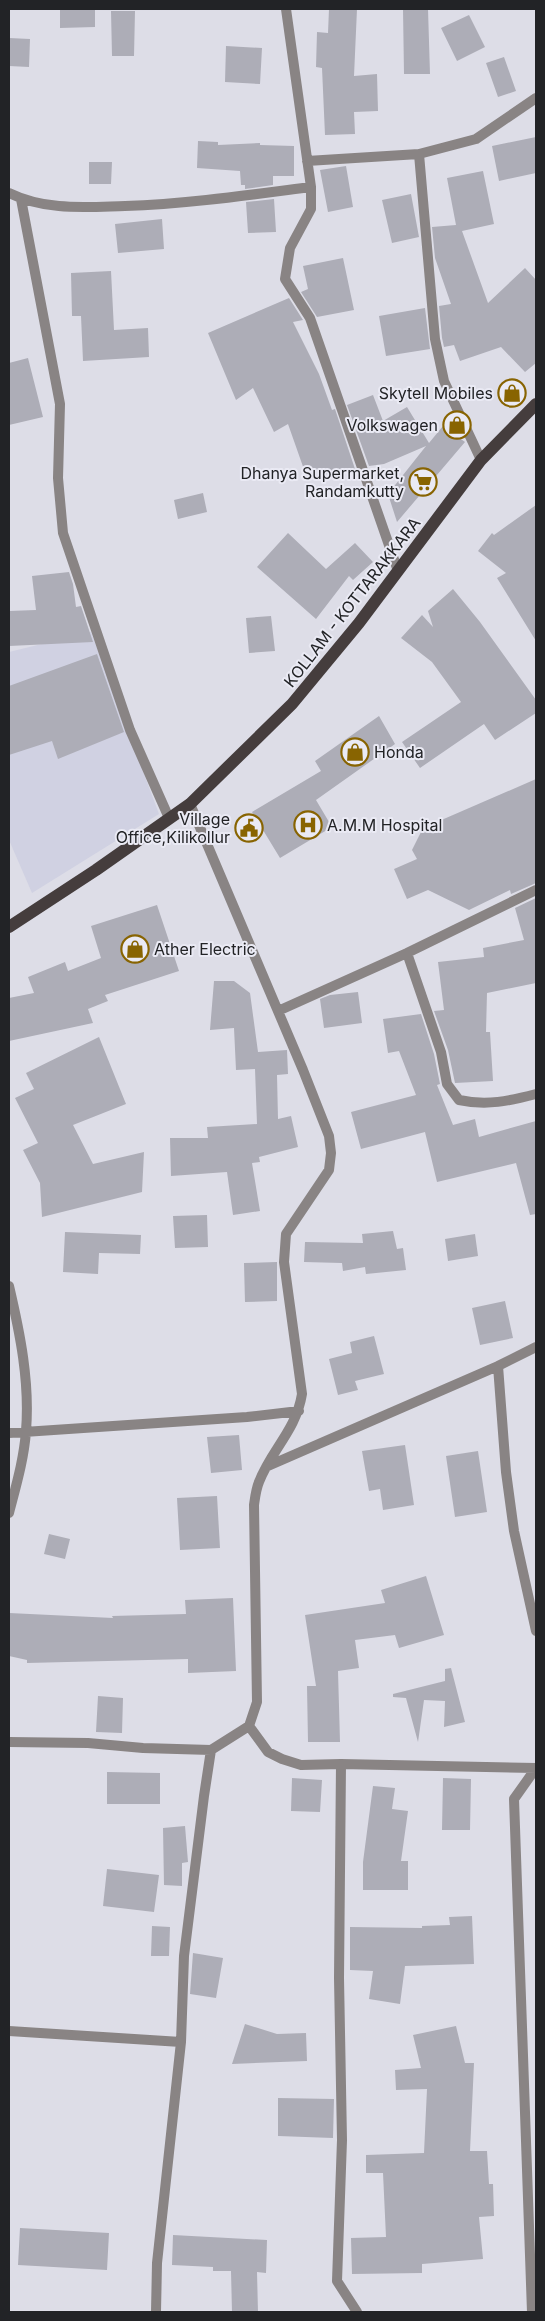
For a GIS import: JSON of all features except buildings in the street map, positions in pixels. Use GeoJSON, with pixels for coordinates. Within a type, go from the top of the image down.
{"type":"FeatureCollection","features":[{"type":"Feature","properties":{"kind":"main road","name":"KOLLAM - KOTTARAKKARA"},"geometry":{"type":"LineString","coordinates":[[9,928],[190,804],[292,704],[359,623],[481,460],[536,404]]}},
{"type":"Feature","properties":{"kind":"street"},"geometry":{"type":"LineString","coordinates":[[286,9],[311,187],[311,209],[290,248],[285,279],[310,318],[398,571]]}},
{"type":"Feature","properties":{"kind":"street"},"geometry":{"type":"LineString","coordinates":[[307,161],[419,154],[476,139],[536,98]]}},
{"type":"Feature","properties":{"kind":"street"},"geometry":{"type":"LineString","coordinates":[[419,154],[437,347],[444,381],[481,460]]}},
{"type":"Feature","properties":{"kind":"street"},"geometry":{"type":"LineString","coordinates":[[9,193],[22,199],[60,208],[177,204],[311,187]]}},
{"type":"Feature","properties":{"kind":"street"},"geometry":{"type":"LineString","coordinates":[[22,199],[60,404],[58,478],[63,533],[130,730],[169,818]]}},
{"type":"Feature","properties":{"kind":"street"},"geometry":{"type":"LineString","coordinates":[[9,1742],[88,1742],[144,1748],[211,1750],[250,1726],[257,1702],[254,1505],[258,1483],[299,1412],[302,1394],[284,1262],[284,1247],[286,1234],[329,1170],[331,1153],[329,1136],[190,804]]}},
{"type":"Feature","properties":{"kind":"street"},"geometry":{"type":"LineString","coordinates":[[278,1011],[407,953],[536,890]]}},
{"type":"Feature","properties":{"kind":"street"},"geometry":{"type":"LineString","coordinates":[[407,953],[441,1052],[447,1084],[459,1100],[479,1104],[500,1103],[536,1094]]}},
{"type":"Feature","properties":{"kind":"street"},"geometry":{"type":"LineString","coordinates":[[9,1286],[25,1367],[26,1430],[19,1476],[9,1513]]}},
{"type":"Feature","properties":{"kind":"street"},"geometry":{"type":"LineString","coordinates":[[267,1466],[498,1366],[536,1347]]}},
{"type":"Feature","properties":{"kind":"street"},"geometry":{"type":"LineString","coordinates":[[498,1366],[507,1482],[514,1531],[536,1631]]}},
{"type":"Feature","properties":{"kind":"street"},"geometry":{"type":"LineString","coordinates":[[9,1433],[26,1430],[247,1417],[299,1412]]}},
{"type":"Feature","properties":{"kind":"street"},"geometry":{"type":"LineString","coordinates":[[250,1726],[268,1752],[282,1760],[301,1765],[341,1764],[536,1768]]}},
{"type":"Feature","properties":{"kind":"street"},"geometry":{"type":"LineString","coordinates":[[156,2312],[157,2263],[181,2042],[184,1956],[211,1750]]}},
{"type":"Feature","properties":{"kind":"street"},"geometry":{"type":"LineString","coordinates":[[341,1764],[338,1978],[342,2140],[336,2281],[356,2312]]}},
{"type":"Feature","properties":{"kind":"street"},"geometry":{"type":"LineString","coordinates":[[532,2312],[532,2155],[514,1799],[536,1768]]}},
{"type":"Feature","properties":{"kind":"street"},"geometry":{"type":"LineString","coordinates":[[9,2031],[181,2042]]}},
{"type":"Feature","properties":{"kind":"shaded area"},"geometry":{"type":"Polygon","coordinates":[[[91,632],[159,814],[32,893],[9,840],[9,652],[91,632]]]}},
{"type":"Feature","properties":{"kind":"place","name":"Skytell Mobiles"},"geometry":{"type":"Point","coordinates":[512,393]}},
{"type":"Feature","properties":{"kind":"place","name":"Volkswagen"},"geometry":{"type":"Point","coordinates":[457,425]}},
{"type":"Feature","properties":{"kind":"place","name":"Dhanya Supermarket, Randamkutty"},"geometry":{"type":"Point","coordinates":[423,482]}},
{"type":"Feature","properties":{"kind":"place","name":"Honda"},"geometry":{"type":"Point","coordinates":[355,752]}},
{"type":"Feature","properties":{"kind":"place","name":"A.M.M Hospital"},"geometry":{"type":"Point","coordinates":[308,825]}},
{"type":"Feature","properties":{"kind":"place","name":"Village Office,Kilikollur"},"geometry":{"type":"Point","coordinates":[249,828]}},
{"type":"Feature","properties":{"kind":"place","name":"Ather Electric"},"geometry":{"type":"Point","coordinates":[135,949]}}]}
